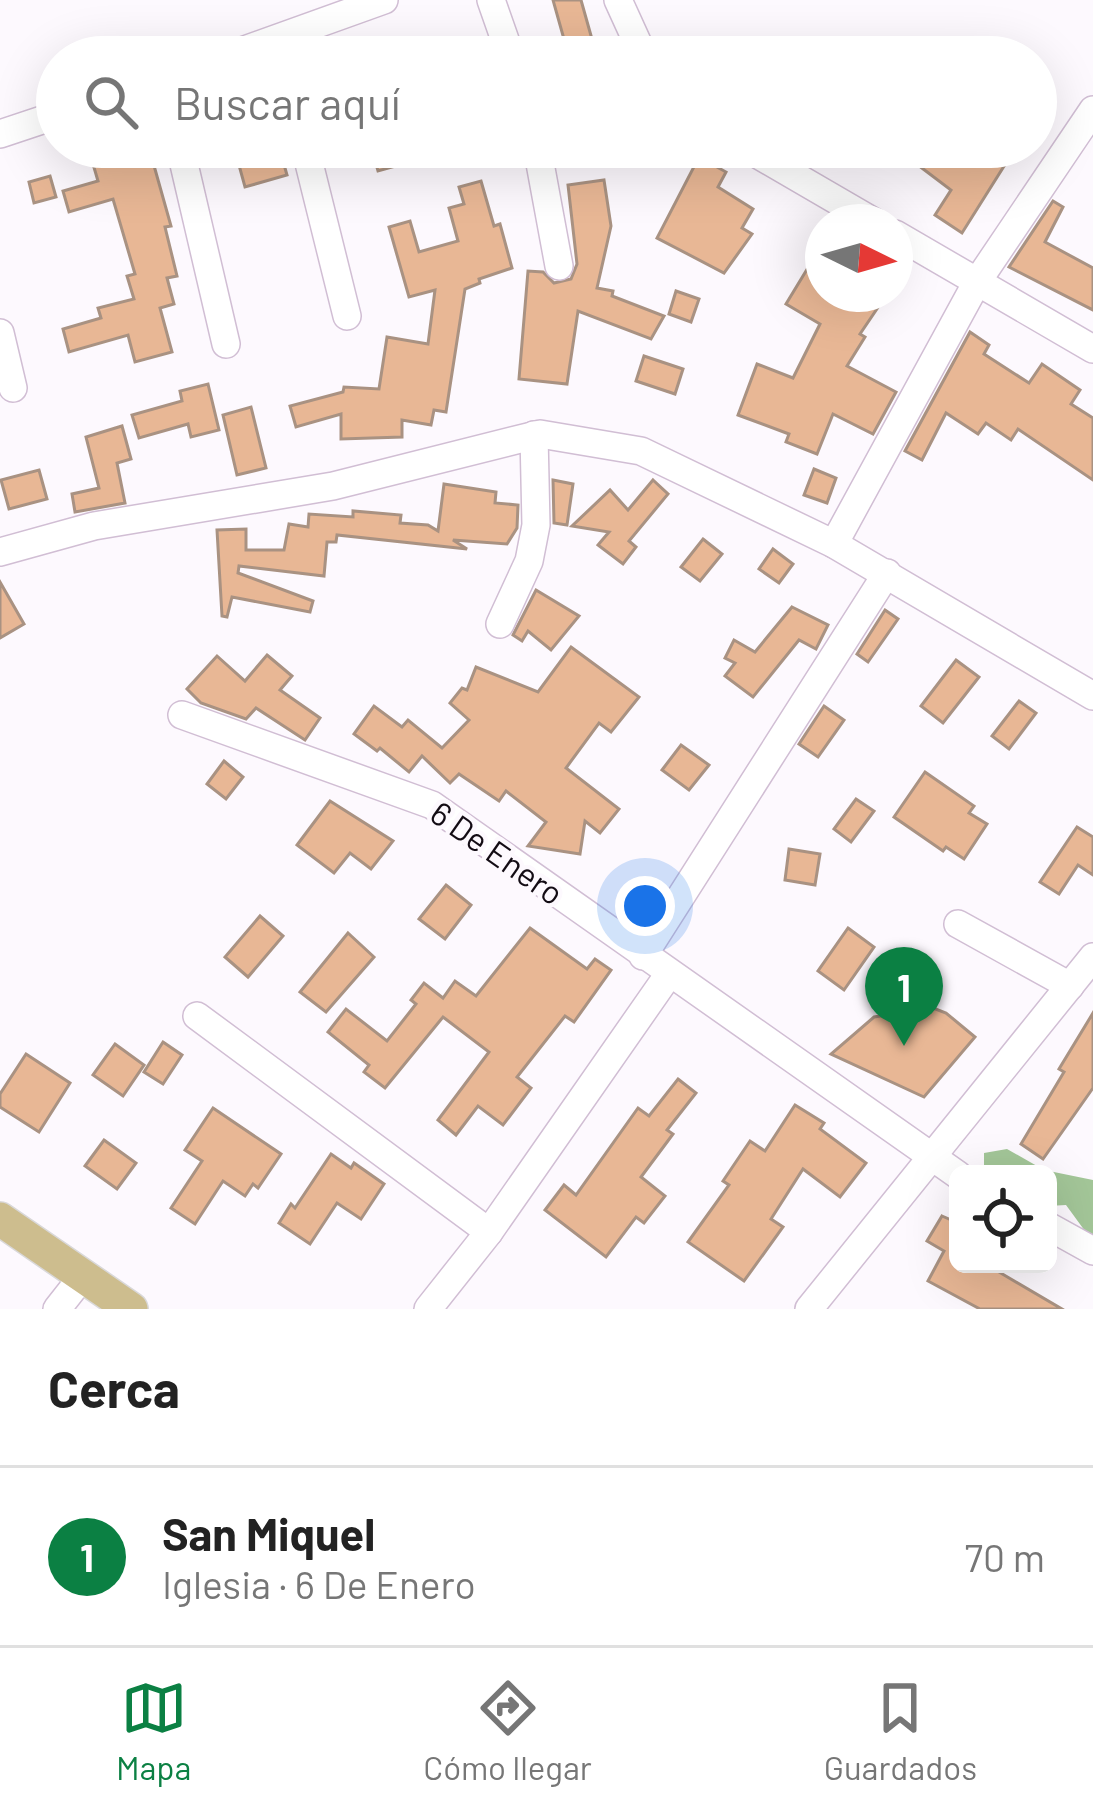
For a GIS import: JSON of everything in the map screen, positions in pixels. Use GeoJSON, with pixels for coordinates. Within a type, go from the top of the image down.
{"type":"FeatureCollection","features":[{"type":"Feature","properties":{"kind":"main road"},"geometry":{"type":"LineString","coordinates":[[0,1219],[131,1309]]}},
{"type":"Feature","properties":{"kind":"street"},"geometry":{"type":"LineString","coordinates":[[304,36],[384,0]]}},
{"type":"Feature","properties":{"kind":"street"},"geometry":{"type":"LineString","coordinates":[[491,0],[504,36]]}},
{"type":"Feature","properties":{"kind":"street"},"geometry":{"type":"LineString","coordinates":[[618,0],[634,36]]}},
{"type":"Feature","properties":{"kind":"street"},"geometry":{"type":"LineString","coordinates":[[1057,163],[1093,110]]}},
{"type":"Feature","properties":{"kind":"street"},"geometry":{"type":"LineString","coordinates":[[0,134],[36,122]]}},
{"type":"Feature","properties":{"kind":"street"},"geometry":{"type":"LineString","coordinates":[[185,168],[226,344]]}},
{"type":"Feature","properties":{"kind":"street"},"geometry":{"type":"LineString","coordinates":[[310,168],[347,316]]}},
{"type":"Feature","properties":{"kind":"street"},"geometry":{"type":"LineString","coordinates":[[541,168],[559,266]]}},
{"type":"Feature","properties":{"kind":"street"},"geometry":{"type":"LineString","coordinates":[[782,168],[843,204]]}},
{"type":"Feature","properties":{"kind":"street"},"geometry":{"type":"LineString","coordinates":[[834,544],[977,282],[1054,168]]}},
{"type":"Feature","properties":{"kind":"street"},"geometry":{"type":"LineString","coordinates":[[913,245],[1093,349]]}},
{"type":"Feature","properties":{"kind":"street"},"geometry":{"type":"LineString","coordinates":[[0,333],[13,388]]}},
{"type":"Feature","properties":{"kind":"street"},"geometry":{"type":"LineString","coordinates":[[500,624],[529,561],[536,525],[535,435]]}},
{"type":"Feature","properties":{"kind":"street"},"geometry":{"type":"LineString","coordinates":[[0,552],[94,526],[333,486],[535,435],[641,451],[834,544],[1093,696]]}},
{"type":"Feature","properties":{"kind":"street"},"geometry":{"type":"LineString","coordinates":[[644,956],[886,573]]}},
{"type":"Feature","properties":{"kind":"street","name":"6 De Enero"},"geometry":{"type":"LineString","coordinates":[[182,715],[432,805],[949,1170]]}},
{"type":"Feature","properties":{"kind":"street"},"geometry":{"type":"LineString","coordinates":[[958,924],[1070,986]]}},
{"type":"Feature","properties":{"kind":"street"},"geometry":{"type":"LineString","coordinates":[[809,1309],[1093,957]]}},
{"type":"Feature","properties":{"kind":"street"},"geometry":{"type":"LineString","coordinates":[[428,1309],[488,1232],[669,974]]}},
{"type":"Feature","properties":{"kind":"street"},"geometry":{"type":"LineString","coordinates":[[197,1016],[488,1232]]}},
{"type":"Feature","properties":{"kind":"street"},"geometry":{"type":"LineString","coordinates":[[1057,1231],[1093,1251]]}},
{"type":"Feature","properties":{"kind":"street"},"geometry":{"type":"LineString","coordinates":[[57,1309],[83,1276]]}},
{"type":"Feature","properties":{"kind":"green space"},"geometry":{"type":"Polygon","coordinates":[[[1007,1149],[1035,1165],[984,1165],[984,1153],[1007,1149]]]}},
{"type":"Feature","properties":{"kind":"green space"},"geometry":{"type":"Polygon","coordinates":[[[1057,1173],[1093,1180],[1093,1242],[1066,1205],[1057,1206],[1057,1173]]]}},
{"type":"Feature","properties":{"kind":"building"},"geometry":{"type":"Polygon","coordinates":[[[553,0],[581,0],[591,36],[563,36],[553,0]]]}},
{"type":"Feature","properties":{"kind":"building"},"geometry":{"type":"Polygon","coordinates":[[[94,168],[155,168],[171,226],[165,227],[177,276],[167,278],[174,304],[160,308],[172,352],[135,362],[128,335],[69,352],[63,329],[101,318],[98,308],[134,299],[127,276],[135,274],[113,199],[69,212],[63,191],[98,181],[94,168]]]}},
{"type":"Feature","properties":{"kind":"building"},"geometry":{"type":"Polygon","coordinates":[[[240,168],[285,168],[287,175],[245,187],[240,168]]]}},
{"type":"Feature","properties":{"kind":"building"},"geometry":{"type":"Polygon","coordinates":[[[693,168],[726,172],[718,187],[753,209],[742,228],[752,234],[724,273],[657,238],[693,168]]]}},
{"type":"Feature","properties":{"kind":"building"},"geometry":{"type":"Polygon","coordinates":[[[922,168],[1003,168],[962,233],[935,215],[951,190],[922,168]]]}},
{"type":"Feature","properties":{"kind":"building"},"geometry":{"type":"Polygon","coordinates":[[[50,176],[56,197],[34,203],[29,182],[50,176]]]}},
{"type":"Feature","properties":{"kind":"building"},"geometry":{"type":"Polygon","coordinates":[[[604,180],[611,226],[597,288],[664,316],[651,339],[578,311],[567,384],[519,379],[528,271],[543,272],[554,283],[571,279],[577,264],[568,185],[604,180]]]}},
{"type":"Feature","properties":{"kind":"building"},"geometry":{"type":"Polygon","coordinates":[[[481,181],[512,268],[465,289],[446,412],[434,410],[431,425],[402,420],[402,437],[341,439],[341,414],[296,427],[290,406],[343,392],[344,387],[379,389],[387,337],[428,344],[435,290],[409,297],[389,227],[410,221],[419,252],[458,241],[449,208],[464,204],[459,187],[481,181]]]}},
{"type":"Feature","properties":{"kind":"building"},"geometry":{"type":"Polygon","coordinates":[[[1053,201],[1063,207],[1045,242],[1093,268],[1093,310],[1009,267],[1053,201]]]}},
{"type":"Feature","properties":{"kind":"building"},"geometry":{"type":"Polygon","coordinates":[[[805,273],[805,312],[875,312],[847,366],[896,392],[873,434],[833,414],[817,454],[786,442],[789,434],[738,415],[757,364],[793,378],[820,324],[786,304],[805,273]]]}},
{"type":"Feature","properties":{"kind":"building"},"geometry":{"type":"Polygon","coordinates":[[[676,291],[699,299],[691,322],[669,314],[676,291]]]}},
{"type":"Feature","properties":{"kind":"building"},"geometry":{"type":"Polygon","coordinates":[[[970,332],[989,345],[984,354],[1029,383],[1042,364],[1080,390],[1071,404],[1093,418],[1093,480],[1018,429],[1011,440],[986,423],[978,434],[946,413],[922,460],[905,451],[970,332]]]}},
{"type":"Feature","properties":{"kind":"building"},"geometry":{"type":"Polygon","coordinates":[[[644,356],[683,369],[675,394],[636,381],[644,356]]]}},
{"type":"Feature","properties":{"kind":"building"},"geometry":{"type":"Polygon","coordinates":[[[208,384],[219,430],[191,437],[188,424],[139,438],[132,415],[182,401],[180,391],[208,384]]]}},
{"type":"Feature","properties":{"kind":"building"},"geometry":{"type":"Polygon","coordinates":[[[251,407],[266,468],[237,475],[223,415],[251,407]]]}},
{"type":"Feature","properties":{"kind":"building"},"geometry":{"type":"Polygon","coordinates":[[[122,426],[131,459],[117,463],[125,503],[75,512],[72,494],[99,488],[86,437],[122,426]]]}},
{"type":"Feature","properties":{"kind":"building"},"geometry":{"type":"Polygon","coordinates":[[[814,469],[836,478],[827,503],[804,495],[814,469]]]}},
{"type":"Feature","properties":{"kind":"building"},"geometry":{"type":"Polygon","coordinates":[[[39,470],[47,499],[9,509],[1,480],[39,470]]]}},
{"type":"Feature","properties":{"kind":"building"},"geometry":{"type":"Polygon","coordinates":[[[553,480],[573,484],[567,525],[554,523],[553,480]]]}},
{"type":"Feature","properties":{"kind":"building"},"geometry":{"type":"Polygon","coordinates":[[[653,480],[668,494],[629,541],[636,547],[623,564],[598,545],[609,532],[572,526],[610,490],[628,510],[653,480]]]}},
{"type":"Feature","properties":{"kind":"building"},"geometry":{"type":"Polygon","coordinates":[[[444,484],[496,492],[495,503],[518,505],[517,528],[507,544],[453,540],[467,549],[337,535],[336,542],[327,542],[324,576],[239,566],[238,573],[313,601],[310,612],[232,597],[227,617],[222,616],[217,530],[246,529],[246,550],[284,550],[289,524],[308,527],[309,514],[401,515],[400,523],[428,525],[438,531],[444,484]]]}},
{"type":"Feature","properties":{"kind":"building"},"geometry":{"type":"Polygon","coordinates":[[[703,539],[722,554],[700,581],[681,567],[703,539]]]}},
{"type":"Feature","properties":{"kind":"building"},"geometry":{"type":"Polygon","coordinates":[[[773,549],[793,564],[779,583],[759,569],[773,549]]]}},
{"type":"Feature","properties":{"kind":"building"},"geometry":{"type":"Polygon","coordinates":[[[0,582],[24,624],[0,638],[0,582]]]}},
{"type":"Feature","properties":{"kind":"building"},"geometry":{"type":"Polygon","coordinates":[[[536,590],[579,616],[551,650],[528,631],[522,641],[513,635],[536,590]]]}},
{"type":"Feature","properties":{"kind":"building"},"geometry":{"type":"Polygon","coordinates":[[[792,607],[828,625],[816,649],[799,640],[753,697],[725,676],[735,663],[725,658],[734,640],[755,652],[792,607]]]}},
{"type":"Feature","properties":{"kind":"building"},"geometry":{"type":"Polygon","coordinates":[[[885,610],[898,619],[868,662],[857,654],[885,610]]]}},
{"type":"Feature","properties":{"kind":"building"},"geometry":{"type":"Polygon","coordinates":[[[571,647],[639,697],[611,732],[599,723],[566,768],[619,809],[600,833],[585,821],[580,854],[528,846],[546,822],[506,791],[499,801],[459,774],[450,783],[422,756],[409,772],[354,734],[374,706],[402,727],[408,720],[442,748],[469,720],[450,703],[462,688],[467,690],[476,667],[538,692],[571,647]]]}},
{"type":"Feature","properties":{"kind":"building"},"geometry":{"type":"Polygon","coordinates":[[[267,655],[292,676],[280,690],[320,718],[305,740],[256,708],[246,719],[201,703],[187,689],[217,656],[245,681],[267,655]]]}},
{"type":"Feature","properties":{"kind":"building"},"geometry":{"type":"Polygon","coordinates":[[[956,660],[979,677],[943,723],[921,706],[956,660]]]}},
{"type":"Feature","properties":{"kind":"building"},"geometry":{"type":"Polygon","coordinates":[[[1019,701],[1036,713],[1009,749],[992,736],[1019,701]]]}},
{"type":"Feature","properties":{"kind":"building"},"geometry":{"type":"Polygon","coordinates":[[[824,706],[844,720],[818,757],[799,744],[824,706]]]}},
{"type":"Feature","properties":{"kind":"building"},"geometry":{"type":"Polygon","coordinates":[[[681,745],[709,765],[689,790],[662,770],[681,745]]]}},
{"type":"Feature","properties":{"kind":"building"},"geometry":{"type":"Polygon","coordinates":[[[224,761],[243,777],[226,799],[207,784],[224,761]]]}},
{"type":"Feature","properties":{"kind":"building"},"geometry":{"type":"Polygon","coordinates":[[[925,772],[974,806],[969,813],[987,824],[964,859],[946,847],[943,851],[894,817],[925,772]]]}},
{"type":"Feature","properties":{"kind":"building"},"geometry":{"type":"Polygon","coordinates":[[[856,799],[874,811],[851,842],[834,829],[856,799]]]}},
{"type":"Feature","properties":{"kind":"building"},"geometry":{"type":"Polygon","coordinates":[[[330,801],[393,841],[371,869],[350,853],[334,873],[297,845],[330,801]]]}},
{"type":"Feature","properties":{"kind":"building"},"geometry":{"type":"Polygon","coordinates":[[[1077,827],[1093,837],[1093,875],[1078,865],[1059,894],[1040,882],[1077,827]]]}},
{"type":"Feature","properties":{"kind":"building"},"geometry":{"type":"Polygon","coordinates":[[[789,849],[820,854],[815,885],[785,880],[789,849]]]}},
{"type":"Feature","properties":{"kind":"building"},"geometry":{"type":"Polygon","coordinates":[[[446,885],[471,905],[445,939],[419,919],[446,885]]]}},
{"type":"Feature","properties":{"kind":"building"},"geometry":{"type":"Polygon","coordinates":[[[260,916],[283,936],[248,977],[225,957],[260,916]]]}},
{"type":"Feature","properties":{"kind":"building"},"geometry":{"type":"Polygon","coordinates":[[[530,928],[587,969],[595,959],[611,970],[574,1022],[565,1016],[517,1077],[531,1088],[503,1125],[478,1106],[456,1135],[438,1120],[489,1052],[443,1017],[385,1088],[364,1072],[369,1065],[328,1032],[346,1009],[387,1041],[416,1004],[411,1000],[424,983],[443,998],[455,981],[476,996],[530,928]]]}},
{"type":"Feature","properties":{"kind":"building"},"geometry":{"type":"Polygon","coordinates":[[[848,928],[874,947],[844,990],[818,971],[848,928]]]}},
{"type":"Feature","properties":{"kind":"building"},"geometry":{"type":"Polygon","coordinates":[[[348,933],[374,957],[326,1012],[300,992],[348,933]]]}},
{"type":"Feature","properties":{"kind":"building"},"geometry":{"type":"Polygon","coordinates":[[[933,1008],[975,1037],[924,1097],[831,1054],[874,1017],[933,1008]]]}},
{"type":"Feature","properties":{"kind":"building"},"geometry":{"type":"Polygon","coordinates":[[[1093,1013],[1093,1088],[1043,1159],[1021,1144],[1093,1013]]]}},
{"type":"Feature","properties":{"kind":"building"},"geometry":{"type":"Polygon","coordinates":[[[163,1042],[182,1055],[163,1084],[144,1072],[163,1042]]]}},
{"type":"Feature","properties":{"kind":"building"},"geometry":{"type":"Polygon","coordinates":[[[115,1044],[144,1065],[123,1096],[93,1075],[115,1044]]]}},
{"type":"Feature","properties":{"kind":"building"},"geometry":{"type":"Polygon","coordinates":[[[26,1054],[70,1083],[39,1132],[0,1107],[0,1094],[26,1054]]]}},
{"type":"Feature","properties":{"kind":"building"},"geometry":{"type":"Polygon","coordinates":[[[678,1079],[696,1093],[667,1130],[673,1134],[641,1177],[665,1196],[644,1223],[636,1217],[606,1257],[545,1210],[564,1185],[576,1195],[638,1108],[649,1116],[678,1079]]]}},
{"type":"Feature","properties":{"kind":"building"},"geometry":{"type":"Polygon","coordinates":[[[795,1105],[824,1123],[820,1129],[866,1163],[840,1197],[803,1169],[771,1219],[783,1227],[744,1281],[688,1242],[729,1185],[723,1181],[750,1141],[765,1151],[795,1105]]]}},
{"type":"Feature","properties":{"kind":"building"},"geometry":{"type":"Polygon","coordinates":[[[213,1108],[281,1154],[258,1188],[253,1184],[245,1196],[223,1181],[195,1224],[171,1208],[202,1161],[185,1150],[213,1108]]]}},
{"type":"Feature","properties":{"kind":"building"},"geometry":{"type":"Polygon","coordinates":[[[104,1140],[136,1163],[117,1189],[85,1166],[104,1140]]]}},
{"type":"Feature","properties":{"kind":"building"},"geometry":{"type":"Polygon","coordinates":[[[331,1154],[384,1184],[361,1219],[337,1203],[310,1244],[279,1223],[291,1204],[295,1208],[331,1154]]]}},
{"type":"Feature","properties":{"kind":"building"},"geometry":{"type":"Polygon","coordinates":[[[942,1216],[949,1219],[949,1273],[1001,1273],[1062,1309],[980,1309],[928,1281],[944,1251],[927,1241],[942,1216]]]}},
{"type":"Feature","properties":{"kind":"place","name":"San Miquel"},"geometry":{"type":"Point","coordinates":[904,1046]}}]}
